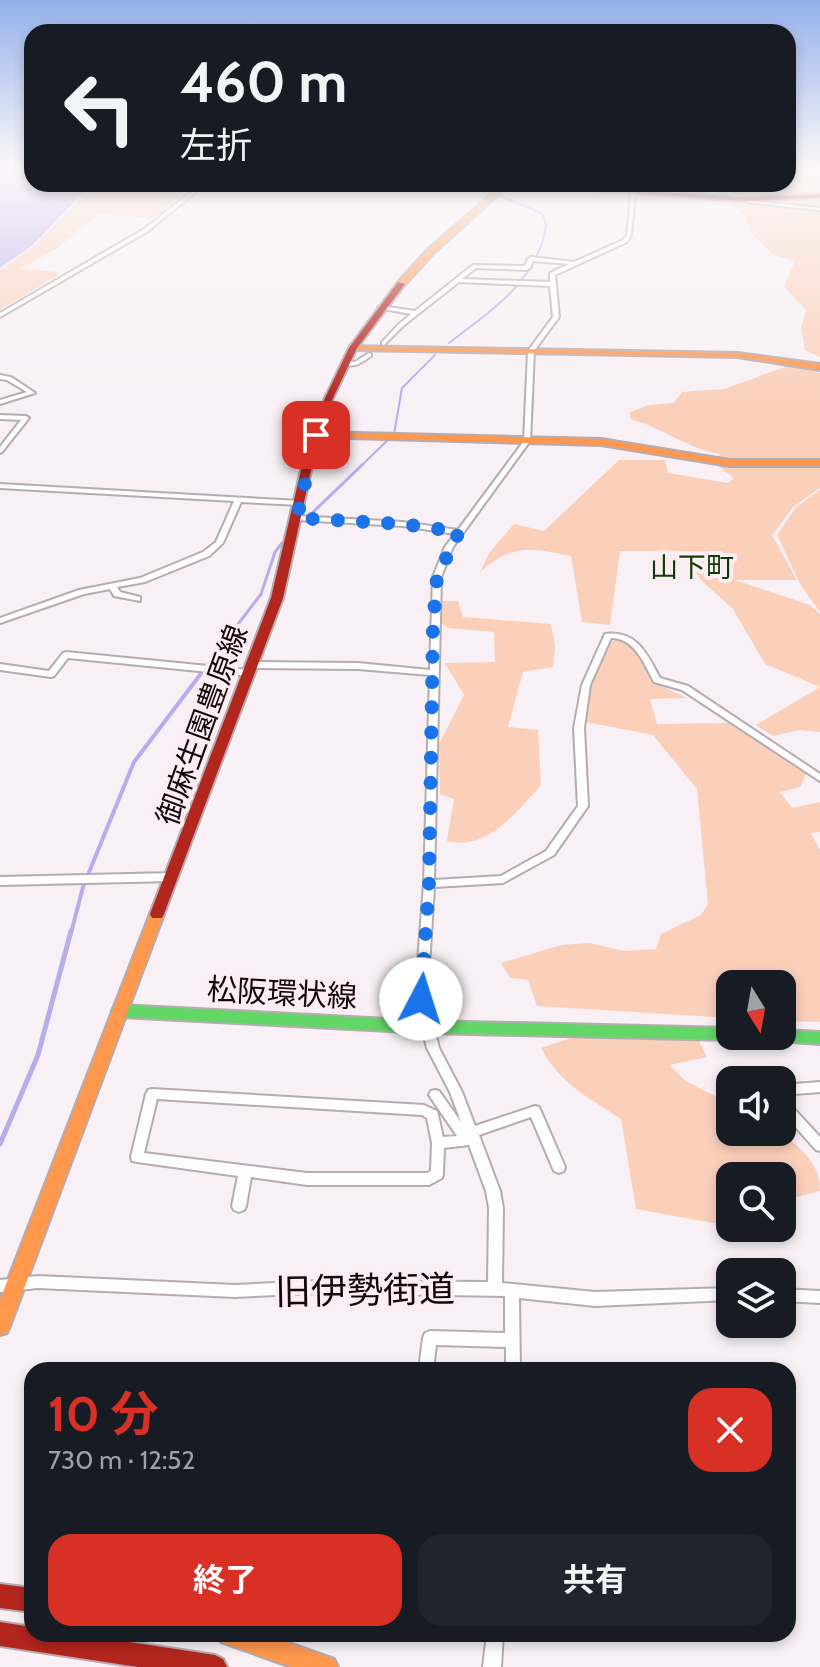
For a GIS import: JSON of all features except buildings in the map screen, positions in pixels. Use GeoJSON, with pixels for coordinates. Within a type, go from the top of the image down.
{"type":"FeatureCollection","features":[{"type":"Feature","properties":{"kind":"main road","name":"御麻生園豊原線"},"geometry":{"type":"LineString","coordinates":[[0,1326],[277,598],[316,435],[353,348],[381,308],[437,246]]}},
{"type":"Feature","properties":{"kind":"main road"},"geometry":{"type":"LineString","coordinates":[[353,348],[727,354],[820,367]]}},
{"type":"Feature","properties":{"kind":"main road"},"geometry":{"type":"LineString","coordinates":[[316,435],[601,442],[730,463],[820,463]]}},
{"type":"Feature","properties":{"kind":"main road","name":"松阪環状線"},"geometry":{"type":"LineString","coordinates":[[120,1011],[428,1027],[716,1034]]}},
{"type":"Feature","properties":{"kind":"main road"},"geometry":{"type":"LineString","coordinates":[[796,1037],[820,1038]]}},
{"type":"Feature","properties":{"kind":"main road"},"geometry":{"type":"LineString","coordinates":[[0,1596],[24,1599]]}},
{"type":"Feature","properties":{"kind":"main road"},"geometry":{"type":"LineString","coordinates":[[0,1634],[24,1639]]}},
{"type":"Feature","properties":{"kind":"main road"},"geometry":{"type":"LineString","coordinates":[[41,1642],[137,1661],[215,1667]]}},
{"type":"Feature","properties":{"kind":"main road"},"geometry":{"type":"LineString","coordinates":[[259,1642],[326,1667]]}},
{"type":"Feature","properties":{"kind":"street"},"geometry":{"type":"LineString","coordinates":[[0,315],[119,246]]}},
{"type":"Feature","properties":{"kind":"street"},"geometry":{"type":"LineString","coordinates":[[495,1289],[496,1208],[471,1137],[433,1048],[421,999],[429,884],[432,673],[437,577],[459,532],[527,441],[531,351],[556,317],[553,273],[618,246]]}},
{"type":"Feature","properties":{"kind":"street"},"geometry":{"type":"LineString","coordinates":[[384,343],[475,266],[527,268],[537,260],[577,263]]}},
{"type":"Feature","properties":{"kind":"street"},"geometry":{"type":"LineString","coordinates":[[457,280],[552,284]]}},
{"type":"Feature","properties":{"kind":"street"},"geometry":{"type":"LineString","coordinates":[[381,308],[417,313]]}},
{"type":"Feature","properties":{"kind":"street"},"geometry":{"type":"LineString","coordinates":[[346,363],[356,364],[369,355]]}},
{"type":"Feature","properties":{"kind":"street"},"geometry":{"type":"LineString","coordinates":[[0,377],[9,378],[32,393],[0,402]]}},
{"type":"Feature","properties":{"kind":"street"},"geometry":{"type":"LineString","coordinates":[[0,417],[26,418],[0,451]]}},
{"type":"Feature","properties":{"kind":"street"},"geometry":{"type":"LineString","coordinates":[[0,486],[238,500],[459,532]]}},
{"type":"Feature","properties":{"kind":"street"},"geometry":{"type":"LineString","coordinates":[[0,621],[82,592],[142,580],[213,550],[238,500]]}},
{"type":"Feature","properties":{"kind":"street"},"geometry":{"type":"LineString","coordinates":[[112,586],[117,594],[137,599]]}},
{"type":"Feature","properties":{"kind":"street"},"geometry":{"type":"LineString","coordinates":[[429,884],[503,879],[544,858],[557,843],[583,806],[579,728],[586,685],[608,636],[631,640],[657,680],[685,688],[820,778]]}},
{"type":"Feature","properties":{"kind":"street"},"geometry":{"type":"LineString","coordinates":[[0,667],[51,674],[66,655],[211,670],[358,666],[432,673]]}},
{"type":"Feature","properties":{"kind":"street"},"geometry":{"type":"LineString","coordinates":[[0,881],[173,877]]}},
{"type":"Feature","properties":{"kind":"street"},"geometry":{"type":"LineString","coordinates":[[796,1089],[820,1087]]}},
{"type":"Feature","properties":{"kind":"street"},"geometry":{"type":"LineString","coordinates":[[152,1094],[424,1110],[433,1115],[438,1143],[437,1174],[429,1179],[307,1179],[137,1157],[152,1094]]}},
{"type":"Feature","properties":{"kind":"street"},"geometry":{"type":"LineString","coordinates":[[435,1095],[471,1137]]}},
{"type":"Feature","properties":{"kind":"street"},"geometry":{"type":"LineString","coordinates":[[438,1143],[471,1137],[535,1111],[559,1167]]}},
{"type":"Feature","properties":{"kind":"street"},"geometry":{"type":"LineString","coordinates":[[796,1119],[820,1146]]}},
{"type":"Feature","properties":{"kind":"street"},"geometry":{"type":"LineString","coordinates":[[239,1206],[245,1172]]}},
{"type":"Feature","properties":{"kind":"street","name":"旧伊勢街道"},"geometry":{"type":"LineString","coordinates":[[0,1286],[17,1283],[235,1291],[320,1287],[495,1289],[595,1299],[716,1295]]}},
{"type":"Feature","properties":{"kind":"street"},"geometry":{"type":"LineString","coordinates":[[512,1290],[513,1362]]}},
{"type":"Feature","properties":{"kind":"street"},"geometry":{"type":"LineString","coordinates":[[796,1296],[820,1297]]}},
{"type":"Feature","properties":{"kind":"street"},"geometry":{"type":"LineString","coordinates":[[427,1362],[430,1338],[513,1340]]}},
{"type":"Feature","properties":{"kind":"street"},"geometry":{"type":"LineString","coordinates":[[492,1667],[494,1642]]}},
{"type":"Feature","properties":{"kind":"shaded area"},"geometry":{"type":"Polygon","coordinates":[[[0,246],[32,246],[32,246],[0,268],[0,246]]]}},
{"type":"Feature","properties":{"kind":"shaded area"},"geometry":{"type":"Polygon","coordinates":[[[34,246],[60,246],[21,269],[60,272],[0,309],[0,270],[34,246]]]}},
{"type":"Feature","properties":{"kind":"shaded area"},"geometry":{"type":"Polygon","coordinates":[[[764,246],[820,246],[820,357],[805,350],[801,328],[806,310],[784,287],[795,261],[773,255],[764,246]]]}},
{"type":"Feature","properties":{"kind":"shaded area"},"geometry":{"type":"Polygon","coordinates":[[[790,365],[820,373],[820,488],[794,506],[772,535],[797,580],[735,580],[810,605],[820,614],[820,687],[765,664],[733,609],[702,581],[679,551],[620,551],[610,625],[582,622],[571,556],[523,550],[503,556],[480,572],[489,553],[514,524],[544,531],[619,460],[665,460],[668,473],[728,483],[734,478],[715,464],[720,454],[697,448],[630,419],[630,412],[649,405],[674,403],[682,392],[724,389],[790,365]]]}},
{"type":"Feature","properties":{"kind":"shaded area"},"geometry":{"type":"Polygon","coordinates":[[[820,490],[820,612],[800,584],[777,535],[796,507],[820,490]]]}},
{"type":"Feature","properties":{"kind":"shaded area"},"geometry":{"type":"Polygon","coordinates":[[[435,601],[458,601],[463,617],[551,624],[555,647],[553,667],[523,672],[508,727],[538,730],[541,785],[500,827],[488,835],[461,843],[447,841],[454,799],[440,794],[439,744],[464,695],[445,663],[495,662],[494,632],[448,628],[440,623],[435,601]]]}},
{"type":"Feature","properties":{"kind":"shaded area"},"geometry":{"type":"Polygon","coordinates":[[[617,640],[629,643],[653,682],[687,698],[650,699],[657,724],[729,723],[806,774],[800,787],[780,792],[792,808],[820,802],[820,832],[811,833],[820,850],[820,1022],[796,1021],[796,970],[716,970],[716,1017],[537,1006],[528,980],[510,978],[501,963],[561,945],[589,943],[624,951],[656,949],[661,934],[701,915],[708,904],[697,789],[653,735],[586,722],[591,686],[608,643],[617,640]]]}},
{"type":"Feature","properties":{"kind":"shaded area"},"geometry":{"type":"Polygon","coordinates":[[[820,687],[820,732],[799,730],[773,736],[756,725],[820,687]]]}},
{"type":"Feature","properties":{"kind":"shaded area"},"geometry":{"type":"Polygon","coordinates":[[[571,1038],[698,1039],[707,1057],[669,1065],[686,1081],[716,1097],[716,1146],[796,1145],[813,1164],[820,1191],[796,1197],[796,1162],[716,1162],[716,1223],[636,1209],[621,1119],[566,1080],[541,1048],[571,1038]]]}},
{"type":"Feature","properties":{"kind":"waterway"},"geometry":{"type":"LineString","coordinates":[[449,343],[515,288],[535,260],[541,246]]}},
{"type":"Feature","properties":{"kind":"waterway"},"geometry":{"type":"LineString","coordinates":[[361,466],[394,434],[402,388],[435,355]]}},
{"type":"Feature","properties":{"kind":"waterway"},"geometry":{"type":"LineString","coordinates":[[308,517],[363,464]]}},
{"type":"Feature","properties":{"kind":"waterway"},"geometry":{"type":"LineString","coordinates":[[201,673],[261,594],[275,552],[282,543]]}},
{"type":"Feature","properties":{"kind":"waterway"},"geometry":{"type":"LineString","coordinates":[[71,933],[83,887],[134,762],[203,671]]}},
{"type":"Feature","properties":{"kind":"waterway"},"geometry":{"type":"LineString","coordinates":[[0,1144],[38,1055],[71,931]]}},
{"type":"Feature","properties":{"kind":"traffic: fast"},"geometry":{"type":"LineString","coordinates":[[120,1011],[428,1027],[716,1034]]}},
{"type":"Feature","properties":{"kind":"traffic: fast"},"geometry":{"type":"LineString","coordinates":[[796,1037],[820,1038]]}},
{"type":"Feature","properties":{"kind":"traffic: slow"},"geometry":{"type":"LineString","coordinates":[[401,284],[437,246]]}},
{"type":"Feature","properties":{"kind":"traffic: slow"},"geometry":{"type":"LineString","coordinates":[[353,348],[738,355],[820,367]]}},
{"type":"Feature","properties":{"kind":"traffic: slow"},"geometry":{"type":"LineString","coordinates":[[316,435],[601,442],[730,463],[820,463]]}},
{"type":"Feature","properties":{"kind":"traffic: slow"},"geometry":{"type":"LineString","coordinates":[[0,1326],[157,914]]}},
{"type":"Feature","properties":{"kind":"traffic: slow"},"geometry":{"type":"LineString","coordinates":[[253,1642],[326,1667]]}},
{"type":"Feature","properties":{"kind":"traffic: jam"},"geometry":{"type":"LineString","coordinates":[[157,914],[277,598],[307,466],[329,398],[353,348],[401,284]]}},
{"type":"Feature","properties":{"kind":"traffic: jam"},"geometry":{"type":"LineString","coordinates":[[0,1596],[24,1599]]}},
{"type":"Feature","properties":{"kind":"traffic: jam"},"geometry":{"type":"LineString","coordinates":[[0,1634],[24,1638]]}},
{"type":"Feature","properties":{"kind":"traffic: jam"},"geometry":{"type":"LineString","coordinates":[[52,1642],[215,1667]]}},
{"type":"Feature","properties":{"kind":"district","name":"山下町"},"geometry":{"type":"Point","coordinates":[692,567]}},
{"type":"Feature","properties":{"kind":"route"},"geometry":{"type":"LineString","coordinates":[[316,435],[297,518],[403,524],[459,532],[437,577],[433,625],[429,884],[421,999]]}}]}
